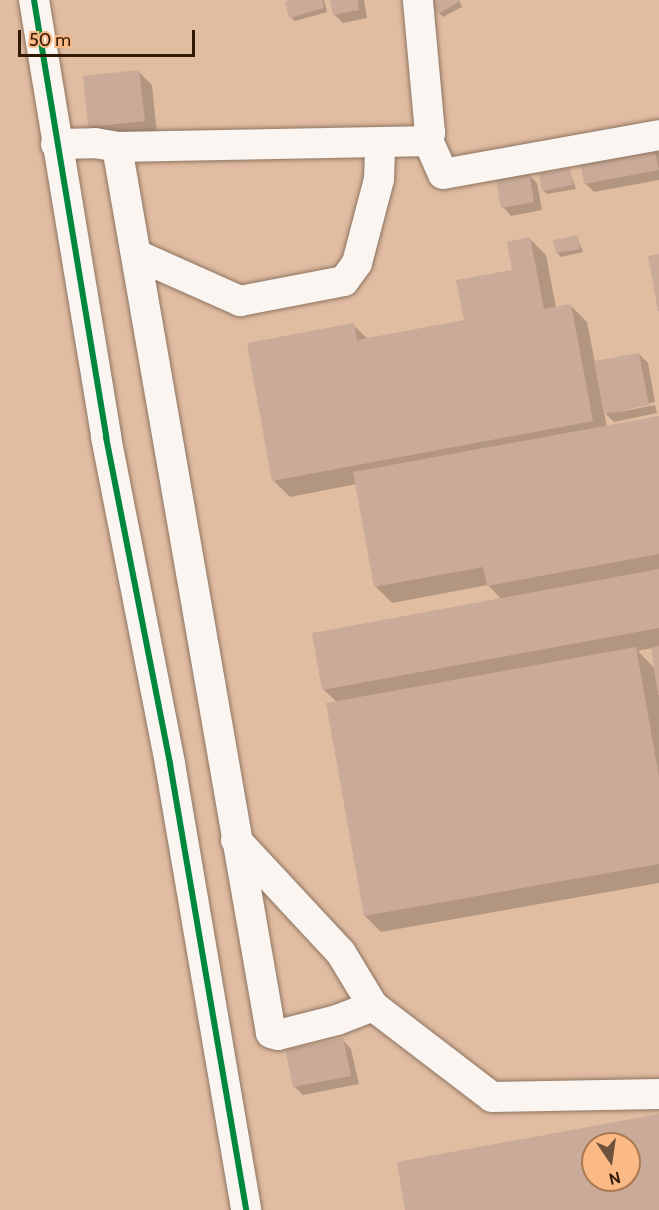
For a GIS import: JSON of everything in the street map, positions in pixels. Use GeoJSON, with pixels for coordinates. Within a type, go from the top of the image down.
{"type":"FeatureCollection","features":[{"type":"Feature","properties":{"kind":"street"},"geometry":{"type":"LineString","coordinates":[[34,0],[106,437],[170,764],[246,1210]]}},
{"type":"Feature","properties":{"kind":"street"},"geometry":{"type":"LineString","coordinates":[[418,0],[430,133],[427,138]]}},
{"type":"Feature","properties":{"kind":"street"},"geometry":{"type":"LineString","coordinates":[[427,138],[442,174],[659,135]]}},
{"type":"Feature","properties":{"kind":"street"},"geometry":{"type":"LineString","coordinates":[[56,144],[95,143],[117,147],[380,143],[427,138]]}},
{"type":"Feature","properties":{"kind":"street"},"geometry":{"type":"LineString","coordinates":[[139,256],[240,301],[344,281],[357,264],[379,179],[380,143]]}},
{"type":"Feature","properties":{"kind":"street"},"geometry":{"type":"LineString","coordinates":[[117,147],[139,256],[236,840],[271,1033],[278,1035],[337,1020],[373,1006]]}},
{"type":"Feature","properties":{"kind":"street"},"geometry":{"type":"LineString","coordinates":[[236,840],[341,953],[373,1006],[492,1097],[659,1094]]}},
{"type":"Feature","properties":{"kind":"building"},"geometry":{"type":"Polygon","coordinates":[[[322,0],[324,8],[289,18],[285,2],[322,0]]]}},
{"type":"Feature","properties":{"kind":"building"},"geometry":{"type":"Polygon","coordinates":[[[330,0],[358,0],[359,10],[333,15],[330,0]]]}},
{"type":"Feature","properties":{"kind":"building"},"geometry":{"type":"Polygon","coordinates":[[[438,0],[458,0],[459,2],[438,14],[432,3],[438,0]]]}},
{"type":"Feature","properties":{"kind":"building"},"geometry":{"type":"Polygon","coordinates":[[[139,70],[145,121],[88,127],[83,76],[139,70]]]}},
{"type":"Feature","properties":{"kind":"building"},"geometry":{"type":"Polygon","coordinates":[[[654,147],[659,170],[584,184],[580,161],[654,147]]]}},
{"type":"Feature","properties":{"kind":"building"},"geometry":{"type":"Polygon","coordinates":[[[570,168],[573,185],[542,191],[539,174],[570,168]]]}},
{"type":"Feature","properties":{"kind":"building"},"geometry":{"type":"Polygon","coordinates":[[[529,172],[534,202],[501,208],[496,179],[529,172]]]}},
{"type":"Feature","properties":{"kind":"building"},"geometry":{"type":"Polygon","coordinates":[[[578,235],[580,249],[556,253],[553,240],[578,235]]]}},
{"type":"Feature","properties":{"kind":"building"},"geometry":{"type":"Polygon","coordinates":[[[530,237],[544,309],[571,304],[593,421],[272,481],[247,343],[354,323],[357,340],[464,320],[456,280],[512,270],[507,242],[530,237]]]}},
{"type":"Feature","properties":{"kind":"building"},"geometry":{"type":"Polygon","coordinates":[[[659,254],[659,311],[658,311],[648,256],[659,254]]]}},
{"type":"Feature","properties":{"kind":"building"},"geometry":{"type":"Polygon","coordinates":[[[639,353],[649,405],[604,414],[594,361],[639,353]]]}},
{"type":"Feature","properties":{"kind":"building"},"geometry":{"type":"Polygon","coordinates":[[[659,416],[659,554],[487,586],[483,567],[374,587],[353,472],[659,416]]]}},
{"type":"Feature","properties":{"kind":"building"},"geometry":{"type":"Polygon","coordinates":[[[659,569],[659,628],[322,690],[312,633],[659,569]]]}},
{"type":"Feature","properties":{"kind":"building"},"geometry":{"type":"Polygon","coordinates":[[[659,646],[659,695],[658,695],[651,648],[659,646]]]}},
{"type":"Feature","properties":{"kind":"building"},"geometry":{"type":"Polygon","coordinates":[[[636,647],[659,777],[659,864],[364,916],[326,703],[636,647]]]}},
{"type":"Feature","properties":{"kind":"building"},"geometry":{"type":"Polygon","coordinates":[[[343,1038],[351,1076],[293,1087],[285,1050],[343,1038]]]}},
{"type":"Feature","properties":{"kind":"building"},"geometry":{"type":"Polygon","coordinates":[[[659,1114],[659,1210],[405,1210],[397,1162],[659,1114]]]}},
{"type":"Feature","properties":{"kind":"cycle path"},"geometry":{"type":"LineString","coordinates":[[34,0],[106,437],[170,764],[246,1210]]}}]}
